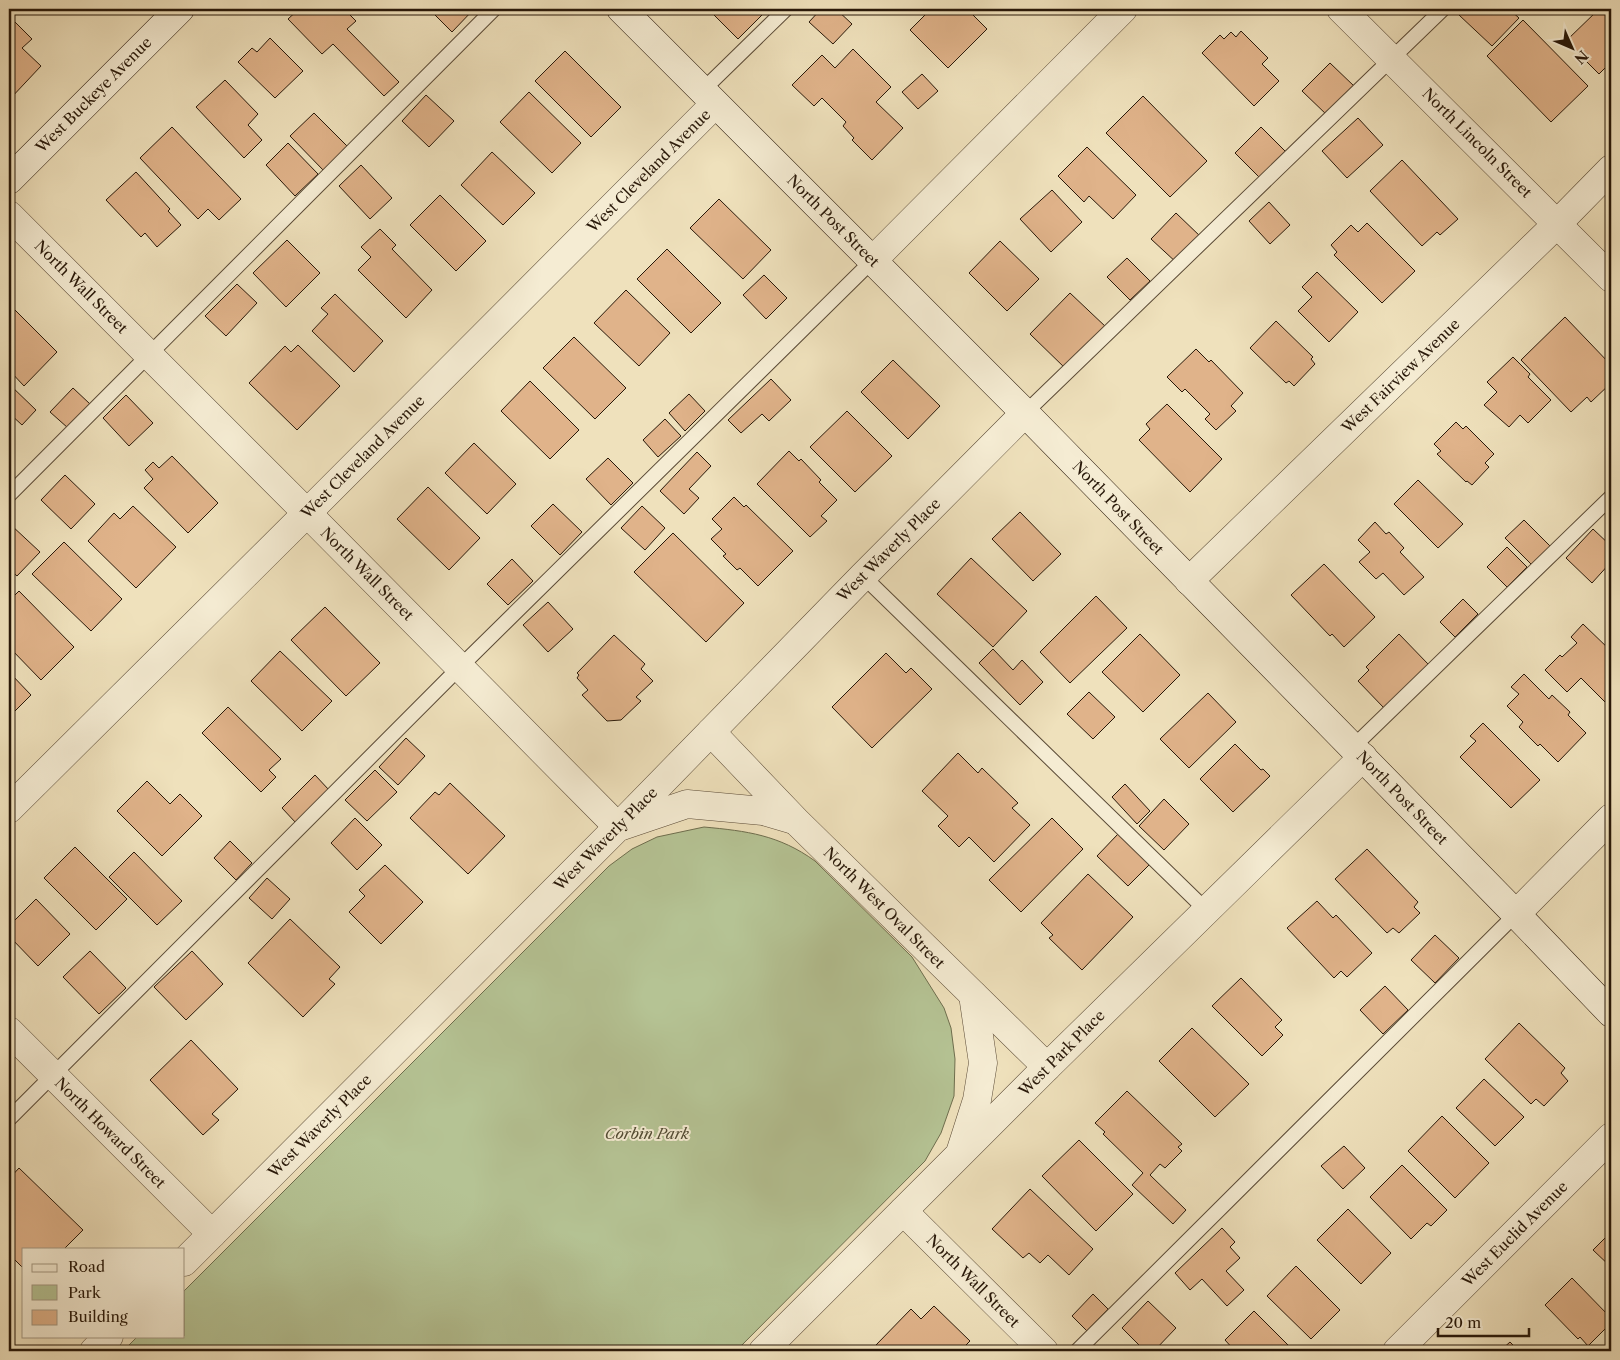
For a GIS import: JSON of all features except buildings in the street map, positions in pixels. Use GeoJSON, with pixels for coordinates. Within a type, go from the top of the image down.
{"type":"FeatureCollection","features":[{"type":"Feature","properties":{"kind":"street","name":"West Buckeye Avenue"},"geometry":{"type":"LineString","coordinates":[[9,180],[180,9]]}},
{"type":"Feature","properties":{"kind":"street","name":"North Post Street"},"geometry":{"type":"LineString","coordinates":[[621,9],[1025,413],[1611,1013]]}},
{"type":"Feature","properties":{"kind":"street"},"geometry":{"type":"LineString","coordinates":[[872,261],[1122,9]]}},
{"type":"Feature","properties":{"kind":"street","name":"North Lincoln Street"},"geometry":{"type":"LineString","coordinates":[[1342,9],[1611,278]]}},
{"type":"Feature","properties":{"kind":"street","name":"West Cleveland Avenue"},"geometry":{"type":"LineString","coordinates":[[9,809],[308,513],[709,97]]}},
{"type":"Feature","properties":{"kind":"street","name":"West Fairview Avenue"},"geometry":{"type":"LineString","coordinates":[[1190,581],[1558,223],[1611,169]]}},
{"type":"Feature","properties":{"kind":"street","name":"North Wall Street"},"geometry":{"type":"LineString","coordinates":[[9,216],[308,513],[618,827]]}},
{"type":"Feature","properties":{"kind":"street","name":"West Waverly Place"},"geometry":{"type":"LineString","coordinates":[[185,1261],[618,827],[1025,413]]}},
{"type":"Feature","properties":{"kind":"street","name":"North West Oval Street"},"geometry":{"type":"LineString","coordinates":[[711,732],[795,820],[1047,1067]]}},
{"type":"Feature","properties":{"kind":"street","name":"West Park Place"},"geometry":{"type":"LineString","coordinates":[[763,1351],[1206,910],[1358,752]]}},
{"type":"Feature","properties":{"kind":"street","name":"North West Oval Street"},"geometry":{"type":"LineString","coordinates":[[618,827],[687,804],[763,811],[795,820]]}},
{"type":"Feature","properties":{"kind":"street"},"geometry":{"type":"LineString","coordinates":[[1516,914],[1611,818]]}},
{"type":"Feature","properties":{"kind":"street"},"geometry":{"type":"LineString","coordinates":[[959,1155],[978,1100],[983,1064],[973,995]]}},
{"type":"Feature","properties":{"kind":"street","name":"North Howard Street"},"geometry":{"type":"LineString","coordinates":[[9,1031],[212,1234]]}},
{"type":"Feature","properties":{"kind":"street","name":"West Euclid Avenue"},"geometry":{"type":"LineString","coordinates":[[1397,1351],[1611,1138]]}},
{"type":"Feature","properties":{"kind":"street","name":"North Wall Street"},"geometry":{"type":"LineString","coordinates":[[903,1211],[1044,1351]]}},
{"type":"Feature","properties":{"kind":"street"},"geometry":{"type":"LineString","coordinates":[[94,1351],[107,1338]]}},
{"type":"Feature","properties":{"kind":"lane"},"geometry":{"type":"LineString","coordinates":[[9,495],[494,9]]}},
{"type":"Feature","properties":{"kind":"lane"},"geometry":{"type":"LineString","coordinates":[[709,97],[786,9]]}},
{"type":"Feature","properties":{"kind":"lane"},"geometry":{"type":"LineString","coordinates":[[1025,413],[1443,9]]}},
{"type":"Feature","properties":{"kind":"lane"},"geometry":{"type":"LineString","coordinates":[[9,1119],[460,667],[872,261]]}},
{"type":"Feature","properties":{"kind":"lane"},"geometry":{"type":"LineString","coordinates":[[1358,752],[1611,497]]}},
{"type":"Feature","properties":{"kind":"lane"},"geometry":{"type":"LineString","coordinates":[[863,576],[1206,910]]}},
{"type":"Feature","properties":{"kind":"lane"},"geometry":{"type":"LineString","coordinates":[[1077,1351],[1516,914]]}},
{"type":"Feature","properties":{"kind":"green space","name":"Corbin Park"},"geometry":{"type":"Polygon","coordinates":[[[704,827],[734,830],[775,840],[802,852],[815,861],[912,957],[944,1008],[951,1028],[955,1059],[954,1096],[941,1133],[925,1161],[736,1351],[123,1351],[136,1338],[185,1338],[185,1290],[609,866],[632,849],[657,837],[704,827]]]}}]}
